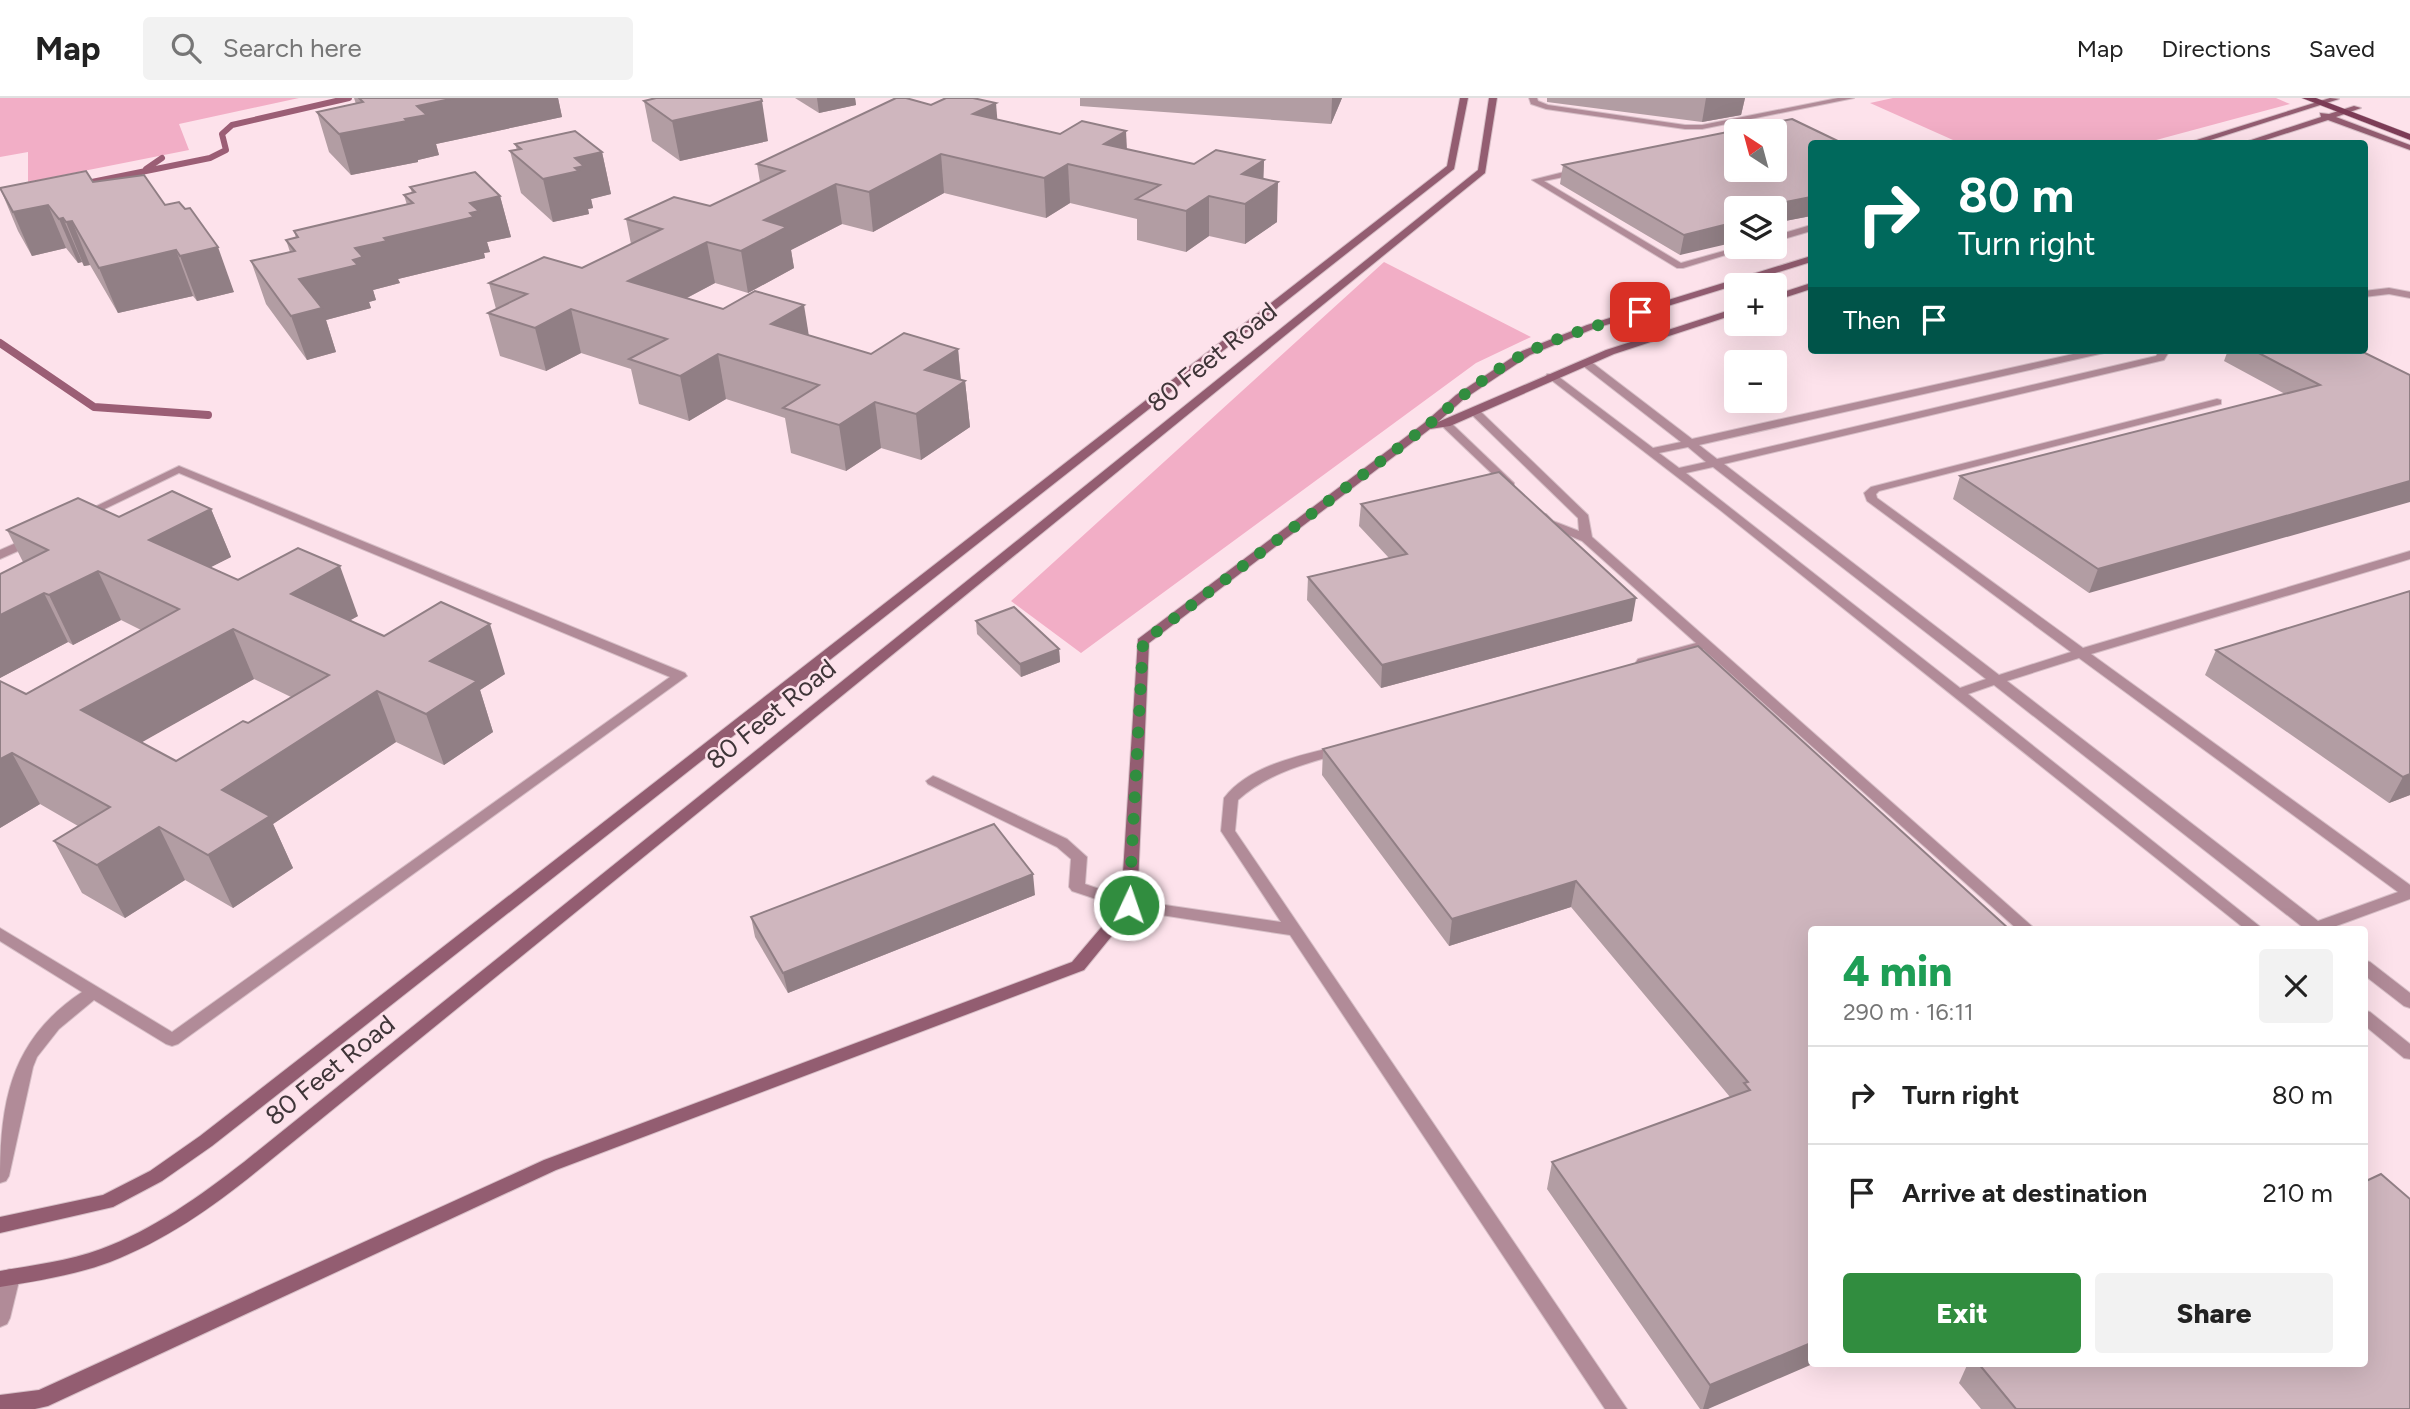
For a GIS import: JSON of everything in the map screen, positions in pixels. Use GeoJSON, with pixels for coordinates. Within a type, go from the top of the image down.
{"type":"FeatureCollection","features":[{"type":"Feature","properties":{"kind":"main road"},"geometry":{"type":"LineString","coordinates":[[2333,99],[2410,127]]}},
{"type":"Feature","properties":{"kind":"main road"},"geometry":{"type":"LineString","coordinates":[[2306,103],[2322,103],[2410,137]]}},
{"type":"Feature","properties":{"kind":"street","name":"80 Feet Road"},"geometry":{"type":"LineString","coordinates":[[0,1225],[107,1202],[156,1176],[206,1141],[1451,167],[1465,98]]}},
{"type":"Feature","properties":{"kind":"street","name":"80 Feet Road"},"geometry":{"type":"LineString","coordinates":[[5,1278],[115,1252],[186,1213],[250,1167],[1482,171],[1493,98]]}},
{"type":"Feature","properties":{"kind":"street"},"geometry":{"type":"LineString","coordinates":[[1533,98],[1534,102],[1546,107],[1685,127],[1702,127],[1850,98]]}},
{"type":"Feature","properties":{"kind":"street"},"geometry":{"type":"LineString","coordinates":[[2322,103],[2333,99]]}},
{"type":"Feature","properties":{"kind":"street"},"geometry":{"type":"LineString","coordinates":[[2201,140],[2306,103],[2326,116],[2410,148]]}},
{"type":"Feature","properties":{"kind":"street"},"geometry":{"type":"LineString","coordinates":[[2255,140],[2357,108]]}},
{"type":"Feature","properties":{"kind":"street"},"geometry":{"type":"LineString","coordinates":[[2207,138],[2213,140]]}},
{"type":"Feature","properties":{"kind":"street"},"geometry":{"type":"LineString","coordinates":[[1590,169],[1536,180],[1680,266],[1724,254]]}},
{"type":"Feature","properties":{"kind":"street"},"geometry":{"type":"LineString","coordinates":[[1787,235],[1808,230]]}},
{"type":"Feature","properties":{"kind":"street"},"geometry":{"type":"LineString","coordinates":[[0,1405],[40,1404],[550,1165],[1078,965],[1129,905],[1143,642],[1427,426],[1460,397],[1526,353],[1590,327],[1808,260]]}},
{"type":"Feature","properties":{"kind":"street"},"geometry":{"type":"LineString","coordinates":[[1787,294],[1808,287]]}},
{"type":"Feature","properties":{"kind":"street"},"geometry":{"type":"LineString","coordinates":[[2368,294],[2389,291],[2410,295]]}},
{"type":"Feature","properties":{"kind":"street"},"geometry":{"type":"LineString","coordinates":[[1427,426],[1446,424],[1610,352],[1724,314]]}},
{"type":"Feature","properties":{"kind":"street"},"geometry":{"type":"LineString","coordinates":[[1651,452],[2086,354]]}},
{"type":"Feature","properties":{"kind":"street"},"geometry":{"type":"LineString","coordinates":[[1677,472],[2160,358],[2162,354]]}},
{"type":"Feature","properties":{"kind":"street"},"geometry":{"type":"LineString","coordinates":[[1586,363],[2312,926]]}},
{"type":"Feature","properties":{"kind":"street"},"geometry":{"type":"LineString","coordinates":[[1551,376],[1677,472],[2251,926]]}},
{"type":"Feature","properties":{"kind":"street"},"geometry":{"type":"LineString","coordinates":[[2217,402],[1875,489],[1870,494],[1871,499],[2410,893]]}},
{"type":"Feature","properties":{"kind":"street"},"geometry":{"type":"LineString","coordinates":[[1475,412],[1584,517],[1586,538]]}},
{"type":"Feature","properties":{"kind":"street"},"geometry":{"type":"LineString","coordinates":[[1446,424],[1520,495]]}},
{"type":"Feature","properties":{"kind":"street"},"geometry":{"type":"LineString","coordinates":[[0,934],[172,1040],[680,676],[179,469],[71,521]]}},
{"type":"Feature","properties":{"kind":"street"},"geometry":{"type":"LineString","coordinates":[[1530,505],[1549,523],[1586,538],[2024,926]]}},
{"type":"Feature","properties":{"kind":"street"},"geometry":{"type":"LineString","coordinates":[[0,555],[48,532]]}},
{"type":"Feature","properties":{"kind":"street"},"geometry":{"type":"LineString","coordinates":[[1958,693],[1999,682],[2080,653],[2410,555]]}},
{"type":"Feature","properties":{"kind":"street"},"geometry":{"type":"LineString","coordinates":[[1626,667],[1705,644]]}},
{"type":"Feature","properties":{"kind":"street"},"geometry":{"type":"LineString","coordinates":[[1360,744],[1267,771],[1247,782],[1231,798],[1228,831],[1617,1409]]}},
{"type":"Feature","properties":{"kind":"street"},"geometry":{"type":"LineString","coordinates":[[933,781],[1062,842],[1079,857],[1077,887],[1129,905],[1295,930]]}},
{"type":"Feature","properties":{"kind":"street"},"geometry":{"type":"LineString","coordinates":[[2324,926],[2410,893]]}},
{"type":"Feature","properties":{"kind":"street"},"geometry":{"type":"LineString","coordinates":[[2368,968],[2410,1002]]}},
{"type":"Feature","properties":{"kind":"street"},"geometry":{"type":"LineString","coordinates":[[0,1176],[24,1067],[30,1051],[56,1019],[94,992]]}},
{"type":"Feature","properties":{"kind":"street"},"geometry":{"type":"LineString","coordinates":[[2368,1019],[2410,1053]]}},
{"type":"Feature","properties":{"kind":"street"},"geometry":{"type":"LineString","coordinates":[[0,1318],[5,1278]]}},
{"type":"Feature","properties":{"kind":"shaded area"},"geometry":{"type":"Polygon","coordinates":[[[0,98],[299,98],[179,124],[189,150],[28,182],[28,152],[0,157],[0,98]]]}},
{"type":"Feature","properties":{"kind":"shaded area"},"geometry":{"type":"Polygon","coordinates":[[[1893,98],[2276,98],[2290,104],[2156,140],[1953,140],[1870,103],[1893,98]]]}},
{"type":"Feature","properties":{"kind":"shaded area"},"geometry":{"type":"Polygon","coordinates":[[[1384,262],[1531,337],[1476,363],[1081,653],[1011,601],[1384,262]]]}},
{"type":"Feature","properties":{"kind":"building"},"geometry":{"type":"Polygon","coordinates":[[[359,98],[455,98],[417,106],[427,115],[339,134],[317,112],[363,102],[359,98]]]}},
{"type":"Feature","properties":{"kind":"building"},"geometry":{"type":"Polygon","coordinates":[[[656,98],[761,98],[762,101],[672,121],[644,101],[656,98]]]}},
{"type":"Feature","properties":{"kind":"building"},"geometry":{"type":"Polygon","coordinates":[[[896,98],[931,105],[946,98],[973,98],[996,103],[973,114],[1060,134],[1082,121],[1126,131],[1104,144],[1194,164],[1216,150],[1264,160],[1242,174],[1278,182],[1245,204],[1209,196],[1186,211],[1136,199],[1160,185],[1068,164],[1044,178],[941,154],[869,192],[836,184],[764,220],[787,227],[741,251],[707,242],[628,281],[723,309],[755,291],[804,305],[771,324],[871,354],[904,333],[958,349],[925,370],[965,381],[916,414],[875,402],[839,425],[783,408],[819,385],[718,354],[680,376],[629,359],[667,339],[571,309],[535,328],[488,313],[527,294],[489,283],[544,257],[582,268],[662,229],[626,219],[674,197],[710,206],[784,171],[757,164],[896,98]]]}},
{"type":"Feature","properties":{"kind":"building"},"geometry":{"type":"Polygon","coordinates":[[[1792,119],[1836,140],[1808,140],[1808,198],[1787,202],[1787,196],[1724,196],[1724,225],[1684,235],[1563,165],[1724,133],[1724,182],[1787,182],[1787,120],[1792,119]]]}},
{"type":"Feature","properties":{"kind":"building"},"geometry":{"type":"Polygon","coordinates":[[[575,131],[602,152],[575,158],[584,166],[575,168],[579,171],[543,179],[510,151],[521,149],[515,144],[575,131]]]}},
{"type":"Feature","properties":{"kind":"building"},"geometry":{"type":"Polygon","coordinates":[[[86,171],[93,182],[144,175],[165,205],[179,202],[185,209],[190,208],[218,247],[180,256],[176,250],[99,268],[72,221],[59,219],[48,205],[13,212],[0,188],[86,171]]]}},
{"type":"Feature","properties":{"kind":"building"},"geometry":{"type":"Polygon","coordinates":[[[475,172],[500,196],[470,203],[479,211],[470,213],[474,217],[384,238],[387,241],[355,248],[363,257],[353,260],[358,265],[299,279],[322,308],[291,316],[251,261],[295,251],[286,240],[298,237],[294,231],[413,203],[404,195],[415,192],[410,187],[475,172]]]}},
{"type":"Feature","properties":{"kind":"building"},"geometry":{"type":"Polygon","coordinates":[[[2261,354],[2367,354],[2410,375],[2410,481],[2098,569],[1960,476],[2320,385],[2261,354]]]}},
{"type":"Feature","properties":{"kind":"building"},"geometry":{"type":"Polygon","coordinates":[[[1499,472],[1636,598],[1382,665],[1308,577],[1407,554],[1361,504],[1499,472]]]}},
{"type":"Feature","properties":{"kind":"building"},"geometry":{"type":"Polygon","coordinates":[[[172,491],[211,509],[149,540],[238,580],[298,548],[340,566],[291,594],[384,636],[441,602],[490,624],[430,661],[477,681],[426,714],[377,691],[222,790],[270,816],[208,855],[159,827],[97,865],[54,841],[110,807],[12,753],[0,759],[0,681],[26,694],[179,609],[98,571],[0,615],[0,574],[48,550],[7,530],[78,498],[119,517],[172,491]],[[233,629],[81,710],[176,761],[243,721],[248,723],[329,675],[233,629]]]}},
{"type":"Feature","properties":{"kind":"building"},"geometry":{"type":"Polygon","coordinates":[[[2410,591],[2410,774],[2403,777],[2216,650],[2410,591]]]}},
{"type":"Feature","properties":{"kind":"building"},"geometry":{"type":"Polygon","coordinates":[[[1014,607],[1059,649],[1020,664],[976,621],[1014,607]]]}},
{"type":"Feature","properties":{"kind":"building"},"geometry":{"type":"Polygon","coordinates":[[[1698,646],[2006,926],[1808,926],[1808,1344],[1710,1385],[1552,1162],[1750,1090],[1744,1083],[1748,1082],[1576,881],[1452,919],[1323,749],[1698,646]]]}},
{"type":"Feature","properties":{"kind":"building"},"geometry":{"type":"Polygon","coordinates":[[[994,824],[1033,874],[783,973],[751,917],[994,824]]]}},
{"type":"Feature","properties":{"kind":"building"},"geometry":{"type":"Polygon","coordinates":[[[2381,1174],[2410,1199],[2410,1409],[2016,1409],[1981,1367],[2368,1367],[2368,1180],[2381,1174]]]}},
{"type":"Feature","properties":{"kind":"waterway"},"geometry":{"type":"LineString","coordinates":[[82,184],[210,158],[226,150],[222,134],[232,125],[349,98]]}},
{"type":"Feature","properties":{"kind":"waterway"},"geometry":{"type":"LineString","coordinates":[[146,169],[162,158]]}},
{"type":"Feature","properties":{"kind":"waterway"},"geometry":{"type":"LineString","coordinates":[[0,343],[94,407],[208,415]]}},
{"type":"Feature","properties":{"kind":"route"},"geometry":{"type":"LineString","coordinates":[[1129,905],[1143,642],[1427,426],[1460,397],[1526,353],[1590,327],[1640,312]]}}]}
